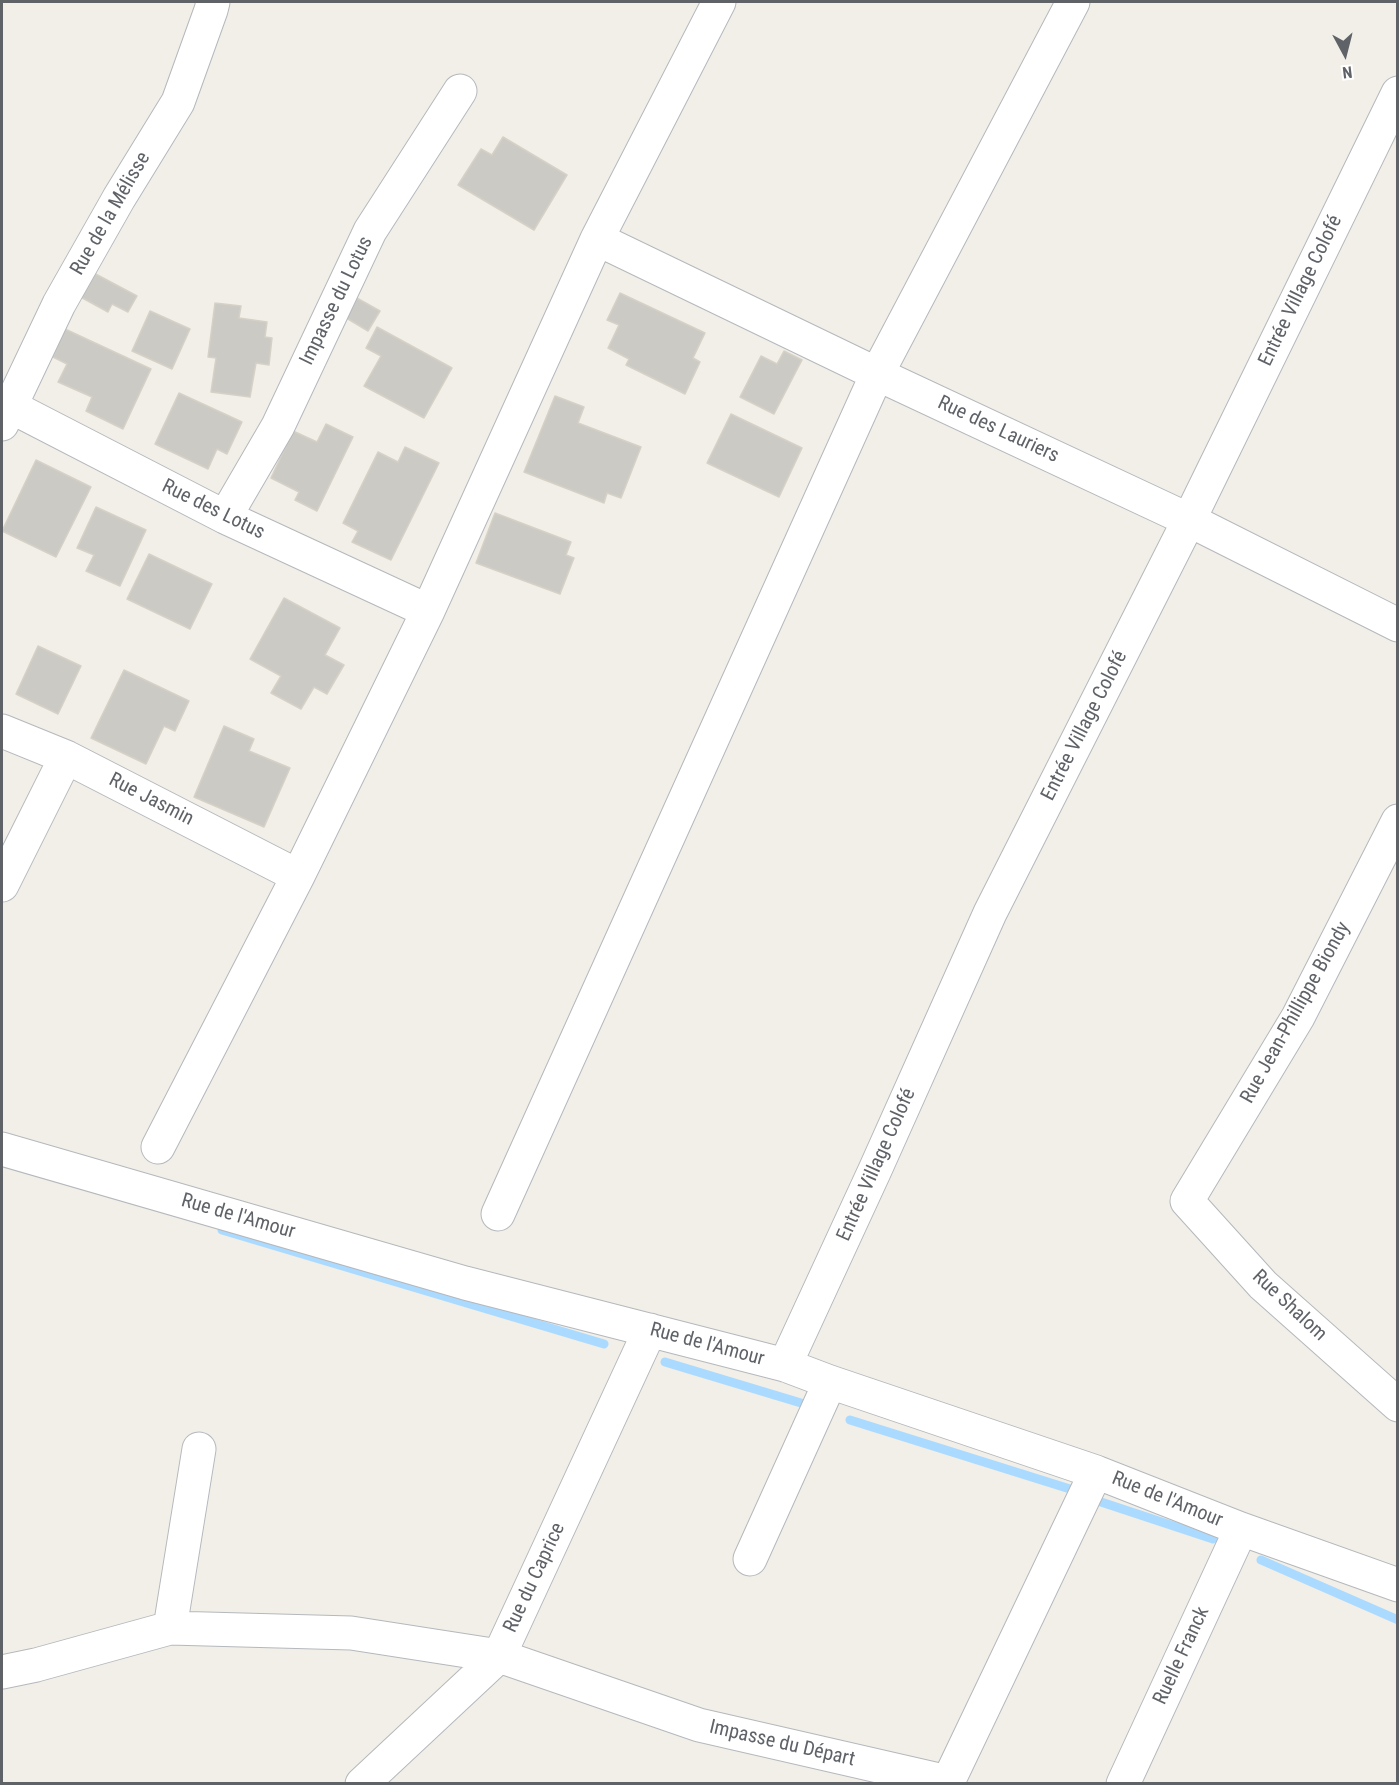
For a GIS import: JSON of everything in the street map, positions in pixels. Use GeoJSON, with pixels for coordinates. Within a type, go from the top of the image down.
{"type":"FeatureCollection","features":[{"type":"Feature","properties":{"kind":"street","name":"Rue de la Mélisse"},"geometry":{"type":"LineString","coordinates":[[4,411],[59,304],[119,198],[178,102],[213,2]]}},
{"type":"Feature","properties":{"kind":"street"},"geometry":{"type":"LineString","coordinates":[[158,1147],[298,876],[428,611],[597,239],[719,2]]}},
{"type":"Feature","properties":{"kind":"street"},"geometry":{"type":"LineString","coordinates":[[498,1214],[877,374],[1073,2]]}},
{"type":"Feature","properties":{"kind":"street","name":"Impasse du Lotus"},"geometry":{"type":"LineString","coordinates":[[225,517],[278,426],[370,231],[460,91]]}},
{"type":"Feature","properties":{"kind":"street","name":"Entrée Village Colofé"},"geometry":{"type":"LineString","coordinates":[[785,1365],[990,913],[1189,519],[1398,93]]}},
{"type":"Feature","properties":{"kind":"street","name":"Rue des Lauriers"},"geometry":{"type":"LineString","coordinates":[[597,239],[877,374],[1189,519],[1398,625]]}},
{"type":"Feature","properties":{"kind":"street","name":"Rue des Lotus"},"geometry":{"type":"LineString","coordinates":[[4,411],[428,611]]}},
{"type":"Feature","properties":{"kind":"street","name":"Rue Jasmin"},"geometry":{"type":"LineString","coordinates":[[2,731],[66,757],[298,876]]}},
{"type":"Feature","properties":{"kind":"street"},"geometry":{"type":"LineString","coordinates":[[2,885],[66,757]]}},
{"type":"Feature","properties":{"kind":"street","name":"Rue Jean-Phillippe Biondy"},"geometry":{"type":"LineString","coordinates":[[1187,1201],[1298,1017],[1398,821]]}},
{"type":"Feature","properties":{"kind":"street","name":"Rue de l'Amour"},"geometry":{"type":"LineString","coordinates":[[2,1149],[465,1283],[785,1365],[1096,1472],[1241,1529],[1398,1585]]}},
{"type":"Feature","properties":{"kind":"street","name":"Rue Shalom"},"geometry":{"type":"LineString","coordinates":[[1187,1201],[1263,1285],[1398,1405]]}},
{"type":"Feature","properties":{"kind":"street","name":"Rue du Caprice"},"geometry":{"type":"LineString","coordinates":[[362,1784],[499,1656],[650,1330]]}},
{"type":"Feature","properties":{"kind":"street"},"geometry":{"type":"LineString","coordinates":[[750,1559],[830,1382]]}},
{"type":"Feature","properties":{"kind":"street"},"geometry":{"type":"LineString","coordinates":[[170,1628],[199,1449]]}},
{"type":"Feature","properties":{"kind":"street","name":"Impasse du Départ"},"geometry":{"type":"LineString","coordinates":[[499,1656],[699,1725],[948,1782],[1096,1472]]}},
{"type":"Feature","properties":{"kind":"street","name":"Ruelle Franck"},"geometry":{"type":"LineString","coordinates":[[1123,1784],[1241,1529]]}},
{"type":"Feature","properties":{"kind":"street"},"geometry":{"type":"LineString","coordinates":[[2,1672],[36,1665],[170,1628],[351,1633],[499,1656]]}},
{"type":"Feature","properties":{"kind":"building"},"geometry":{"type":"Polygon","coordinates":[[[503,137],[567,175],[534,230],[458,185],[481,149],[492,155],[503,137]]]}},
{"type":"Feature","properties":{"kind":"building"},"geometry":{"type":"Polygon","coordinates":[[[90,271],[137,296],[128,312],[112,304],[108,312],[77,295],[90,271]]]}},
{"type":"Feature","properties":{"kind":"building"},"geometry":{"type":"Polygon","coordinates":[[[620,293],[705,333],[693,358],[700,362],[685,394],[626,365],[629,359],[608,348],[619,325],[607,320],[620,293]]]}},
{"type":"Feature","properties":{"kind":"building"},"geometry":{"type":"Polygon","coordinates":[[[355,297],[380,311],[368,331],[343,316],[355,297]]]}},
{"type":"Feature","properties":{"kind":"building"},"geometry":{"type":"Polygon","coordinates":[[[215,303],[241,306],[239,318],[267,322],[265,337],[272,338],[269,365],[256,363],[250,397],[211,392],[216,358],[208,357],[215,303]]]}},
{"type":"Feature","properties":{"kind":"building"},"geometry":{"type":"Polygon","coordinates":[[[150,311],[190,329],[172,369],[132,351],[150,311]]]}},
{"type":"Feature","properties":{"kind":"building"},"geometry":{"type":"Polygon","coordinates":[[[377,327],[452,368],[424,418],[364,386],[381,356],[366,348],[377,327]]]}},
{"type":"Feature","properties":{"kind":"building"},"geometry":{"type":"Polygon","coordinates":[[[65,329],[151,369],[123,429],[86,411],[92,397],[58,382],[67,364],[53,357],[65,329]]]}},
{"type":"Feature","properties":{"kind":"building"},"geometry":{"type":"Polygon","coordinates":[[[784,351],[802,360],[774,414],[740,397],[761,356],[777,364],[784,351]]]}},
{"type":"Feature","properties":{"kind":"building"},"geometry":{"type":"Polygon","coordinates":[[[179,393],[242,422],[227,454],[217,449],[208,469],[155,444],[179,393]]]}},
{"type":"Feature","properties":{"kind":"building"},"geometry":{"type":"Polygon","coordinates":[[[555,396],[584,407],[578,423],[641,447],[621,498],[607,493],[604,503],[524,472],[555,396]]]}},
{"type":"Feature","properties":{"kind":"building"},"geometry":{"type":"Polygon","coordinates":[[[731,414],[802,448],[779,497],[707,463],[731,414]]]}},
{"type":"Feature","properties":{"kind":"building"},"geometry":{"type":"Polygon","coordinates":[[[326,424],[353,437],[317,511],[295,500],[299,492],[271,478],[293,431],[317,442],[326,424]]]}},
{"type":"Feature","properties":{"kind":"building"},"geometry":{"type":"Polygon","coordinates":[[[405,447],[439,463],[391,560],[352,542],[358,531],[343,523],[378,452],[398,462],[405,447]]]}},
{"type":"Feature","properties":{"kind":"building"},"geometry":{"type":"Polygon","coordinates":[[[36,460],[91,487],[56,557],[2,531],[36,460]]]}},
{"type":"Feature","properties":{"kind":"building"},"geometry":{"type":"Polygon","coordinates":[[[96,507],[146,530],[120,586],[86,571],[94,555],[77,548],[96,507]]]}},
{"type":"Feature","properties":{"kind":"building"},"geometry":{"type":"Polygon","coordinates":[[[495,513],[571,542],[566,555],[574,558],[560,594],[476,563],[495,513]]]}},
{"type":"Feature","properties":{"kind":"building"},"geometry":{"type":"Polygon","coordinates":[[[149,554],[212,584],[190,629],[127,599],[149,554]]]}},
{"type":"Feature","properties":{"kind":"building"},"geometry":{"type":"Polygon","coordinates":[[[284,598],[340,628],[325,655],[344,665],[327,694],[314,687],[301,709],[271,693],[281,676],[250,659],[284,598]]]}},
{"type":"Feature","properties":{"kind":"building"},"geometry":{"type":"Polygon","coordinates":[[[38,646],[81,666],[58,714],[16,694],[38,646]]]}},
{"type":"Feature","properties":{"kind":"building"},"geometry":{"type":"Polygon","coordinates":[[[124,670],[189,701],[175,731],[164,726],[146,764],[91,738],[124,670]]]}},
{"type":"Feature","properties":{"kind":"building"},"geometry":{"type":"Polygon","coordinates":[[[224,726],[254,739],[249,751],[290,768],[264,827],[194,797],[224,726]]]}},
{"type":"Feature","properties":{"kind":"waterway"},"geometry":{"type":"LineString","coordinates":[[222,1230],[604,1344]]}},
{"type":"Feature","properties":{"kind":"waterway"},"geometry":{"type":"LineString","coordinates":[[665,1362],[801,1403]]}},
{"type":"Feature","properties":{"kind":"waterway"},"geometry":{"type":"LineString","coordinates":[[850,1420],[1070,1489]]}},
{"type":"Feature","properties":{"kind":"waterway"},"geometry":{"type":"LineString","coordinates":[[1098,1501],[1213,1539]]}},
{"type":"Feature","properties":{"kind":"waterway"},"geometry":{"type":"LineString","coordinates":[[1261,1560],[1398,1620]]}}]}
